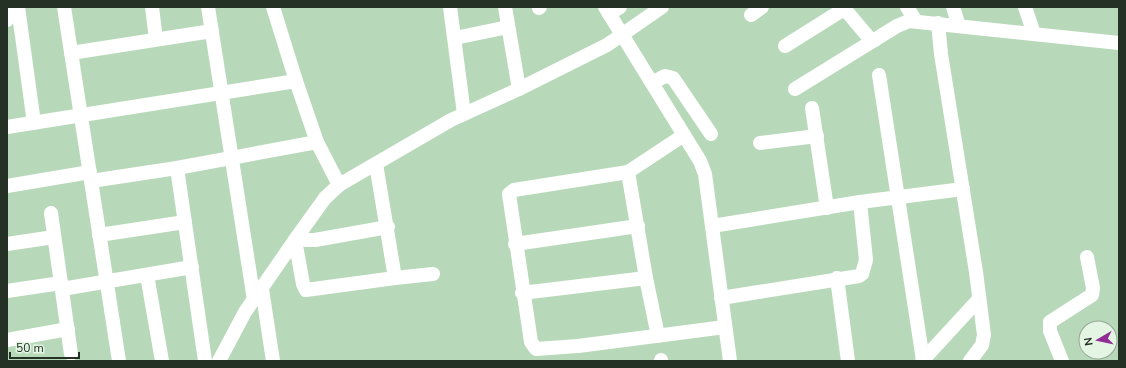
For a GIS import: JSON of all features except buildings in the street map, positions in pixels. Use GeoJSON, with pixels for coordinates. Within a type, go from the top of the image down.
{"type":"FeatureCollection","features":[{"type":"Feature","properties":{"kind":"street"},"geometry":{"type":"LineString","coordinates":[[64,7],[119,361]]}},
{"type":"Feature","properties":{"kind":"street"},"geometry":{"type":"LineString","coordinates":[[152,7],[156,39]]}},
{"type":"Feature","properties":{"kind":"street"},"geometry":{"type":"LineString","coordinates":[[208,7],[232,158],[258,295],[273,361]]}},
{"type":"Feature","properties":{"kind":"street"},"geometry":{"type":"LineString","coordinates":[[273,7],[317,142],[339,185]]}},
{"type":"Feature","properties":{"kind":"street"},"geometry":{"type":"LineString","coordinates":[[450,7],[464,114]]}},
{"type":"Feature","properties":{"kind":"street"},"geometry":{"type":"LineString","coordinates":[[505,7],[520,89]]}},
{"type":"Feature","properties":{"kind":"street"},"geometry":{"type":"LineString","coordinates":[[219,361],[245,312],[325,198],[339,185],[464,114],[520,89],[623,36],[662,7]]}},
{"type":"Feature","properties":{"kind":"street"},"geometry":{"type":"LineString","coordinates":[[907,7],[915,20]]}},
{"type":"Feature","properties":{"kind":"street"},"geometry":{"type":"LineString","coordinates":[[953,7],[959,26]]}},
{"type":"Feature","properties":{"kind":"street"},"geometry":{"type":"LineString","coordinates":[[1025,7],[1034,34]]}},
{"type":"Feature","properties":{"kind":"street"},"geometry":{"type":"LineString","coordinates":[[785,46],[844,8],[870,39],[875,40]]}},
{"type":"Feature","properties":{"kind":"street"},"geometry":{"type":"LineString","coordinates":[[611,9],[623,36],[700,162],[704,174],[712,226],[730,361]]}},
{"type":"Feature","properties":{"kind":"street"},"geometry":{"type":"LineString","coordinates":[[11,10],[34,124]]}},
{"type":"Feature","properties":{"kind":"street"},"geometry":{"type":"LineString","coordinates":[[795,89],[897,26],[915,20],[1119,43]]}},
{"type":"Feature","properties":{"kind":"street"},"geometry":{"type":"LineString","coordinates":[[938,23],[941,54],[963,189],[984,335],[982,345],[970,361]]}},
{"type":"Feature","properties":{"kind":"street"},"geometry":{"type":"LineString","coordinates":[[455,38],[508,27]]}},
{"type":"Feature","properties":{"kind":"street"},"geometry":{"type":"LineString","coordinates":[[71,53],[212,31]]}},
{"type":"Feature","properties":{"kind":"street"},"geometry":{"type":"LineString","coordinates":[[879,75],[922,360]]}},
{"type":"Feature","properties":{"kind":"street"},"geometry":{"type":"LineString","coordinates":[[652,83],[665,76],[673,78],[711,134]]}},
{"type":"Feature","properties":{"kind":"street"},"geometry":{"type":"LineString","coordinates":[[7,127],[34,124],[296,81]]}},
{"type":"Feature","properties":{"kind":"street"},"geometry":{"type":"LineString","coordinates":[[812,108],[827,208]]}},
{"type":"Feature","properties":{"kind":"street"},"geometry":{"type":"LineString","coordinates":[[684,135],[628,172],[510,192],[508,197],[522,293],[531,342],[536,349],[578,346],[725,327]]}},
{"type":"Feature","properties":{"kind":"street"},"geometry":{"type":"LineString","coordinates":[[760,143],[817,136]]}},
{"type":"Feature","properties":{"kind":"street"},"geometry":{"type":"LineString","coordinates":[[7,186],[177,168],[317,142]]}},
{"type":"Feature","properties":{"kind":"street"},"geometry":{"type":"LineString","coordinates":[[376,164],[388,227],[395,278]]}},
{"type":"Feature","properties":{"kind":"street"},"geometry":{"type":"LineString","coordinates":[[177,168],[205,361]]}},
{"type":"Feature","properties":{"kind":"street"},"geometry":{"type":"LineString","coordinates":[[628,172],[646,278],[658,336]]}},
{"type":"Feature","properties":{"kind":"street"},"geometry":{"type":"LineString","coordinates":[[712,226],[860,202],[963,189]]}},
{"type":"Feature","properties":{"kind":"street"},"geometry":{"type":"LineString","coordinates":[[721,298],[837,278],[859,276],[864,271],[866,260],[860,202]]}},
{"type":"Feature","properties":{"kind":"street"},"geometry":{"type":"LineString","coordinates":[[51,213],[72,354]]}},
{"type":"Feature","properties":{"kind":"street"},"geometry":{"type":"LineString","coordinates":[[100,235],[185,222]]}},
{"type":"Feature","properties":{"kind":"street"},"geometry":{"type":"LineString","coordinates":[[515,244],[638,226]]}},
{"type":"Feature","properties":{"kind":"street"},"geometry":{"type":"LineString","coordinates":[[296,239],[315,240],[388,227]]}},
{"type":"Feature","properties":{"kind":"street"},"geometry":{"type":"LineString","coordinates":[[7,244],[54,237]]}},
{"type":"Feature","properties":{"kind":"street"},"geometry":{"type":"LineString","coordinates":[[296,239],[303,284],[306,290],[433,274]]}},
{"type":"Feature","properties":{"kind":"street"},"geometry":{"type":"LineString","coordinates":[[1062,361],[1050,331],[1050,322],[1092,295],[1093,288],[1087,257]]}},
{"type":"Feature","properties":{"kind":"street"},"geometry":{"type":"LineString","coordinates":[[7,291],[106,282],[192,266]]}},
{"type":"Feature","properties":{"kind":"street"},"geometry":{"type":"LineString","coordinates":[[147,275],[162,361]]}},
{"type":"Feature","properties":{"kind":"street"},"geometry":{"type":"LineString","coordinates":[[522,293],[646,278]]}},
{"type":"Feature","properties":{"kind":"street"},"geometry":{"type":"LineString","coordinates":[[837,278],[848,361]]}},
{"type":"Feature","properties":{"kind":"street"},"geometry":{"type":"LineString","coordinates":[[922,360],[979,299]]}},
{"type":"Feature","properties":{"kind":"street"},"geometry":{"type":"LineString","coordinates":[[7,340],[68,330]]}}]}
